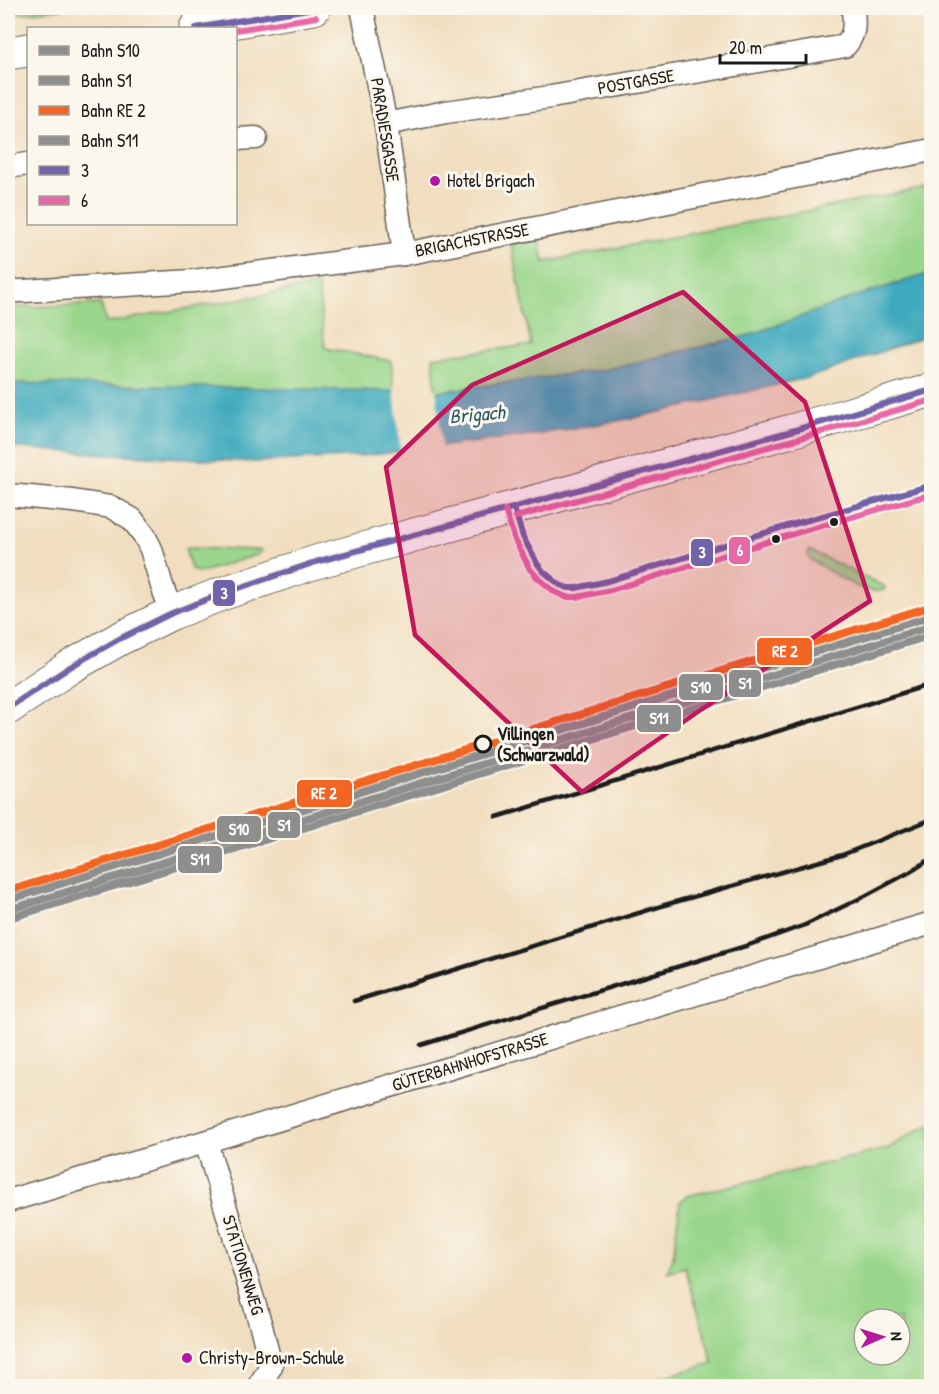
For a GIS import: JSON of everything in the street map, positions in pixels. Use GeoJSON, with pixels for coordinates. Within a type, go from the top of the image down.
{"type":"FeatureCollection","features":[{"type":"Feature","properties":{"kind":"street"},"geometry":{"type":"LineString","coordinates":[[202,27],[314,8]]}},
{"type":"Feature","properties":{"kind":"street","name":"PARADIESGASSE"},"geometry":{"type":"LineString","coordinates":[[362,8],[386,124],[404,254]]}},
{"type":"Feature","properties":{"kind":"street","name":"POSTGASSE"},"geometry":{"type":"LineString","coordinates":[[386,124],[845,46],[854,30],[853,8]]}},
{"type":"Feature","properties":{"kind":"street"},"geometry":{"type":"LineString","coordinates":[[8,53],[27,50]]}},
{"type":"Feature","properties":{"kind":"street","name":"BRIGACHSTRASSE"},"geometry":{"type":"LineString","coordinates":[[8,291],[192,281],[404,254],[932,150]]}},
{"type":"Feature","properties":{"kind":"street"},"geometry":{"type":"LineString","coordinates":[[8,167],[27,164]]}},
{"type":"Feature","properties":{"kind":"street"},"geometry":{"type":"LineString","coordinates":[[8,708],[119,639],[172,613],[221,594],[316,562],[932,390]]}},
{"type":"Feature","properties":{"kind":"street"},"geometry":{"type":"LineString","coordinates":[[8,495],[111,507],[132,519],[151,549],[172,613]]}},
{"type":"Feature","properties":{"kind":"street","name":"GÜTERBAHNHOFSTRASSE"},"geometry":{"type":"LineString","coordinates":[[8,1201],[932,923]]}},
{"type":"Feature","properties":{"kind":"street","name":"STATIONENWEG"},"geometry":{"type":"LineString","coordinates":[[206,1142],[271,1366],[259,1386]]}},
{"type":"Feature","properties":{"kind":"highlighted area"},"geometry":{"type":"Polygon","coordinates":[[[683,292],[805,402],[870,601],[702,709],[582,792],[415,635],[386,467],[472,385],[683,292]]]}},
{"type":"Feature","properties":{"kind":"green space"},"geometry":{"type":"Polygon","coordinates":[[[8,8],[68,8],[8,15],[8,8]]]}},
{"type":"Feature","properties":{"kind":"green space"},"geometry":{"type":"Polygon","coordinates":[[[931,187],[931,273],[860,295],[750,335],[608,369],[436,392],[433,357],[531,345],[511,244],[540,238],[544,262],[931,187]]]}},
{"type":"Feature","properties":{"kind":"green space"},"geometry":{"type":"Polygon","coordinates":[[[318,285],[325,348],[391,361],[394,391],[8,383],[8,307],[101,304],[106,323],[318,285]]]}},
{"type":"Feature","properties":{"kind":"green space"},"geometry":{"type":"Polygon","coordinates":[[[185,548],[262,550],[259,554],[199,573],[191,569],[185,548]]]}},
{"type":"Feature","properties":{"kind":"green space"},"geometry":{"type":"Polygon","coordinates":[[[809,550],[885,587],[884,590],[867,590],[846,581],[810,559],[809,550]]]}},
{"type":"Feature","properties":{"kind":"green space"},"geometry":{"type":"Polygon","coordinates":[[[931,1124],[931,1386],[630,1386],[713,1363],[685,1267],[667,1272],[673,1257],[680,1202],[687,1196],[887,1149],[931,1124]]]}},
{"type":"Feature","properties":{"kind":"water","name":"Brigach"},"geometry":{"type":"Polygon","coordinates":[[[931,273],[931,334],[811,377],[634,418],[540,434],[364,456],[255,462],[8,447],[8,383],[436,392],[608,369],[750,335],[860,295],[931,273]]]}},
{"type":"Feature","properties":{"kind":"pier"},"geometry":{"type":"Polygon","coordinates":[[[394,388],[436,389],[442,449],[401,454],[394,388]]]}},
{"type":"Feature","properties":{"kind":"railway"},"geometry":{"type":"LineString","coordinates":[[497,817],[932,684]]}},
{"type":"Feature","properties":{"kind":"railway"},"geometry":{"type":"LineString","coordinates":[[354,1001],[668,904],[842,855],[932,819]]}},
{"type":"Feature","properties":{"kind":"railway"},"geometry":{"type":"LineString","coordinates":[[421,1045],[749,945],[805,925],[865,896],[932,858]]}},
{"type":"Feature","properties":{"kind":"rail line","name":"S10"},"geometry":{"type":"LineString","coordinates":[[8,900],[932,616]]}},
{"type":"Feature","properties":{"kind":"rail line","name":"S1"},"geometry":{"type":"LineString","coordinates":[[11,909],[932,626]]}},
{"type":"Feature","properties":{"kind":"rail line","name":"S11"},"geometry":{"type":"LineString","coordinates":[[13,917],[932,635]]}},
{"type":"Feature","properties":{"kind":"transit line","name":"3"},"geometry":{"type":"LineString","coordinates":[[202,27],[314,8]]}},
{"type":"Feature","properties":{"kind":"transit line","name":"6"},"geometry":{"type":"LineString","coordinates":[[237,30],[316,17]]}},
{"type":"Feature","properties":{"kind":"transit line","name":"3"},"geometry":{"type":"LineString","coordinates":[[8,708],[70,667],[119,639],[172,613],[221,594],[316,562],[932,390]]}},
{"type":"Feature","properties":{"kind":"transit line","name":"6"},"geometry":{"type":"LineString","coordinates":[[516,517],[932,400]]}},
{"type":"Feature","properties":{"kind":"transit line","name":"3"},"geometry":{"type":"LineString","coordinates":[[514,508],[523,537],[543,571],[560,585],[576,588],[608,581],[787,526],[932,485]]}},
{"type":"Feature","properties":{"kind":"transit line","name":"6"},"geometry":{"type":"LineString","coordinates":[[505,510],[515,540],[530,569],[555,592],[566,597],[577,597],[611,590],[932,494]]}},
{"type":"Feature","properties":{"kind":"transit line"},"geometry":{"type":"LineString","coordinates":[[8,891],[929,607]]}},
{"type":"Feature","properties":{"kind":"place","name":"Hotel Brigach"},"geometry":{"type":"Point","coordinates":[435,181]}},
{"type":"Feature","properties":{"kind":"place","name":"Villingen (Schwarzwald)"},"geometry":{"type":"Point","coordinates":[483,744]}},
{"type":"Feature","properties":{"kind":"place","name":"Christy-Brown-Schule"},"geometry":{"type":"Point","coordinates":[187,1358]}}]}
